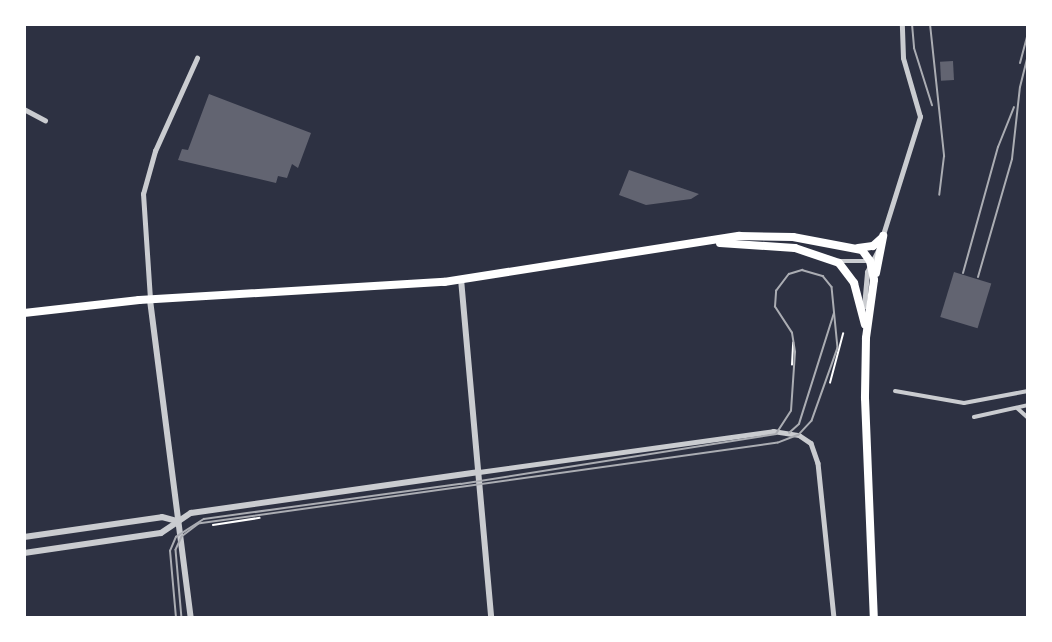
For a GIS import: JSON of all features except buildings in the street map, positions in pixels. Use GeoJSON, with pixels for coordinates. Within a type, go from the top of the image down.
{"type":"FeatureCollection","features":[{"type":"Feature","properties":{"kind":"main road"},"geometry":{"type":"LineString","coordinates":[[24,313],[150,300],[461,279],[697,243],[768,235],[862,250],[870,261],[874,280]]}},
{"type":"Feature","properties":{"kind":"main road"},"geometry":{"type":"LineString","coordinates":[[852,247],[873,246],[883,236]]}},
{"type":"Feature","properties":{"kind":"main road"},"geometry":{"type":"LineString","coordinates":[[866,338],[883,236]]}},
{"type":"Feature","properties":{"kind":"main road"},"geometry":{"type":"LineString","coordinates":[[697,243],[795,248],[833,260],[847,268],[864,307],[866,479],[874,618]]}},
{"type":"Feature","properties":{"kind":"street"},"geometry":{"type":"LineString","coordinates":[[864,307],[870,261],[883,236],[920,117],[903,58],[902,24]]}},
{"type":"Feature","properties":{"kind":"street"},"geometry":{"type":"LineString","coordinates":[[190,618],[150,300],[143,194],[155,151],[197,58]]}},
{"type":"Feature","properties":{"kind":"street"},"geometry":{"type":"LineString","coordinates":[[24,109],[45,120]]}},
{"type":"Feature","properties":{"kind":"street"},"geometry":{"type":"LineString","coordinates":[[833,260],[870,261]]}},
{"type":"Feature","properties":{"kind":"street"},"geometry":{"type":"LineString","coordinates":[[461,279],[491,618]]}},
{"type":"Feature","properties":{"kind":"street"},"geometry":{"type":"LineString","coordinates":[[895,391],[964,403],[1028,391]]}},
{"type":"Feature","properties":{"kind":"street"},"geometry":{"type":"LineString","coordinates":[[974,417],[1028,405]]}},
{"type":"Feature","properties":{"kind":"street"},"geometry":{"type":"LineString","coordinates":[[1016,408],[1028,418]]}},
{"type":"Feature","properties":{"kind":"street"},"geometry":{"type":"LineString","coordinates":[[24,553],[165,531],[191,513],[773,431],[795,434],[811,443],[818,463],[834,618]]}},
{"type":"Feature","properties":{"kind":"street"},"geometry":{"type":"LineString","coordinates":[[24,537],[162,517],[177,521]]}},
{"type":"Feature","properties":{"kind":"path"},"geometry":{"type":"LineString","coordinates":[[830,383],[843,334]]}},
{"type":"Feature","properties":{"kind":"path"},"geometry":{"type":"LineString","coordinates":[[792,365],[793,344]]}},
{"type":"Feature","properties":{"kind":"path"},"geometry":{"type":"LineString","coordinates":[[213,525],[259,518]]}},
{"type":"Feature","properties":{"kind":"tram line"},"geometry":{"type":"LineString","coordinates":[[176,618],[170,551],[176,537],[204,519],[461,484],[776,434],[791,411],[795,352],[792,333],[775,307],[776,291],[789,274],[802,270],[823,276],[832,287],[838,348],[812,421],[799,435],[778,443],[199,524],[182,537],[176,550],[182,618]]}},
{"type":"Feature","properties":{"kind":"tram line"},"geometry":{"type":"LineString","coordinates":[[789,433],[799,424],[834,313]]}},
{"type":"Feature","properties":{"kind":"railway"},"geometry":{"type":"LineString","coordinates":[[912,24],[914,48],[932,105]]}},
{"type":"Feature","properties":{"kind":"railway"},"geometry":{"type":"LineString","coordinates":[[930,24],[944,156],[939,195]]}},
{"type":"Feature","properties":{"kind":"railway"},"geometry":{"type":"LineString","coordinates":[[1020,63],[1028,34]]}},
{"type":"Feature","properties":{"kind":"railway"},"geometry":{"type":"LineString","coordinates":[[978,277],[1012,159],[1020,87],[1028,55]]}},
{"type":"Feature","properties":{"kind":"railway"},"geometry":{"type":"LineString","coordinates":[[963,273],[998,147],[1014,107]]}}]}
